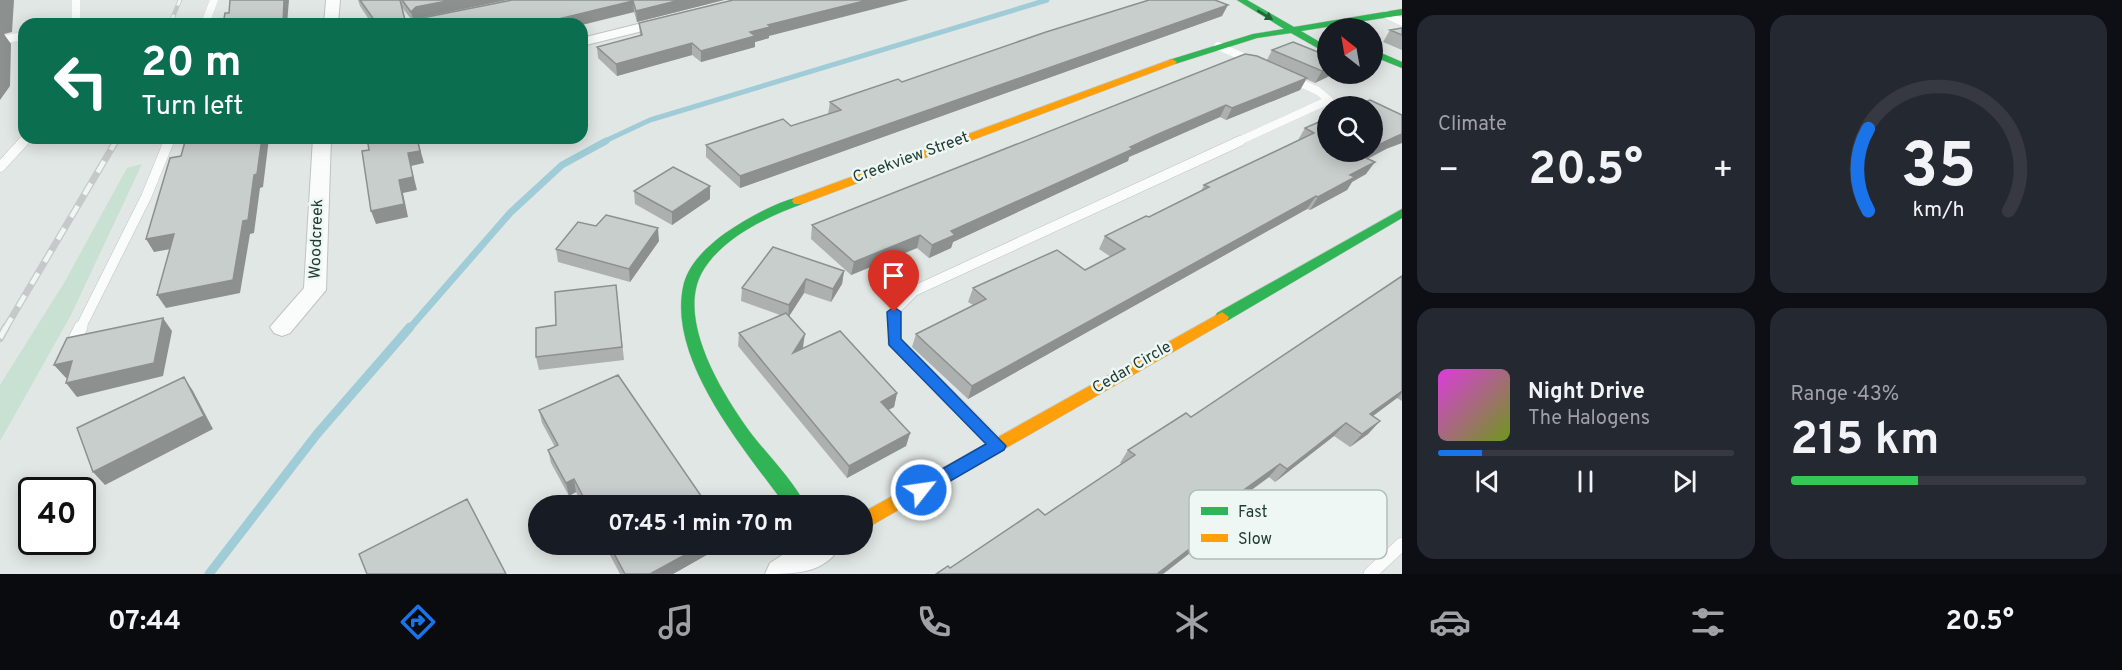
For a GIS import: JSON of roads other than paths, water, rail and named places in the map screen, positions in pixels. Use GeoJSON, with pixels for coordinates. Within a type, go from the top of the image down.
{"type":"FeatureCollection","features":[{"type":"Feature","properties":{"kind":"street"},"geometry":{"type":"LineString","coordinates":[[332,18],[333,0]]}},
{"type":"Feature","properties":{"kind":"street"},"geometry":{"type":"LineString","coordinates":[[1241,0],[1317,45]]}},
{"type":"Feature","properties":{"kind":"street","name":"Creekview Street"},"geometry":{"type":"LineString","coordinates":[[1372,18],[1402,12]]}},
{"type":"Feature","properties":{"kind":"street"},"geometry":{"type":"LineString","coordinates":[[1299,15],[1317,25]]}},
{"type":"Feature","properties":{"kind":"street"},"geometry":{"type":"LineString","coordinates":[[588,40],[682,17]]}},
{"type":"Feature","properties":{"kind":"street","name":"Creekview Street"},"geometry":{"type":"LineString","coordinates":[[789,495],[707,378],[698,350],[691,342],[686,303],[692,280],[708,258],[733,233],[773,210],[1218,46],[1289,30],[1317,28]]}},
{"type":"Feature","properties":{"kind":"street"},"geometry":{"type":"LineString","coordinates":[[1383,57],[1402,65]]}},
{"type":"Feature","properties":{"kind":"street","name":"Woodcreek"},"geometry":{"type":"LineString","coordinates":[[282,327],[315,290],[322,144]]}},
{"type":"Feature","properties":{"kind":"street","name":"Cedar Circle"},"geometry":{"type":"LineString","coordinates":[[873,518],[1402,213]]}},
{"type":"Feature","properties":{"kind":"street"},"geometry":{"type":"LineString","coordinates":[[781,574],[810,555]]}},
{"type":"Feature","properties":{"kind":"lane"},"geometry":{"type":"LineString","coordinates":[[76,0],[76,18]]}},
{"type":"Feature","properties":{"kind":"lane"},"geometry":{"type":"LineString","coordinates":[[208,18],[214,0]]}},
{"type":"Feature","properties":{"kind":"lane"},"geometry":{"type":"LineString","coordinates":[[1387,15],[1402,22]]}},
{"type":"Feature","properties":{"kind":"lane"},"geometry":{"type":"LineString","coordinates":[[0,40],[18,37]]}},
{"type":"Feature","properties":{"kind":"lane"},"geometry":{"type":"LineString","coordinates":[[1218,46],[1266,67]]}},
{"type":"Feature","properties":{"kind":"lane"},"geometry":{"type":"LineString","coordinates":[[998,446],[894,341],[894,312],[914,291],[1329,100],[1318,91],[1285,76]]}},
{"type":"Feature","properties":{"kind":"lane"},"geometry":{"type":"LineString","coordinates":[[0,166],[21,144]]}},
{"type":"Feature","properties":{"kind":"lane"},"geometry":{"type":"LineString","coordinates":[[67,354],[146,198],[168,144]]}},
{"type":"Feature","properties":{"kind":"lane"},"geometry":{"type":"LineString","coordinates":[[1387,558],[1402,544]]}},
{"type":"Feature","properties":{"kind":"lane"},"geometry":{"type":"LineString","coordinates":[[1370,574],[1386,559]]}},
{"type":"Feature","properties":{"kind":"waterway"},"geometry":{"type":"LineString","coordinates":[[603,142],[650,120],[1047,0]]}},
{"type":"Feature","properties":{"kind":"waterway"},"geometry":{"type":"LineString","coordinates":[[409,329],[510,213],[562,165],[606,141]]}},
{"type":"Feature","properties":{"kind":"waterway"},"geometry":{"type":"LineString","coordinates":[[209,574],[317,434],[410,327]]}},
{"type":"Feature","properties":{"kind":"railway"},"geometry":{"type":"LineString","coordinates":[[172,18],[180,0]]}},
{"type":"Feature","properties":{"kind":"railway"},"geometry":{"type":"LineString","coordinates":[[5,329],[114,144]]}},
{"type":"Feature","properties":{"kind":"railway"},"geometry":{"type":"LineString","coordinates":[[0,338],[6,327]]}}]}
